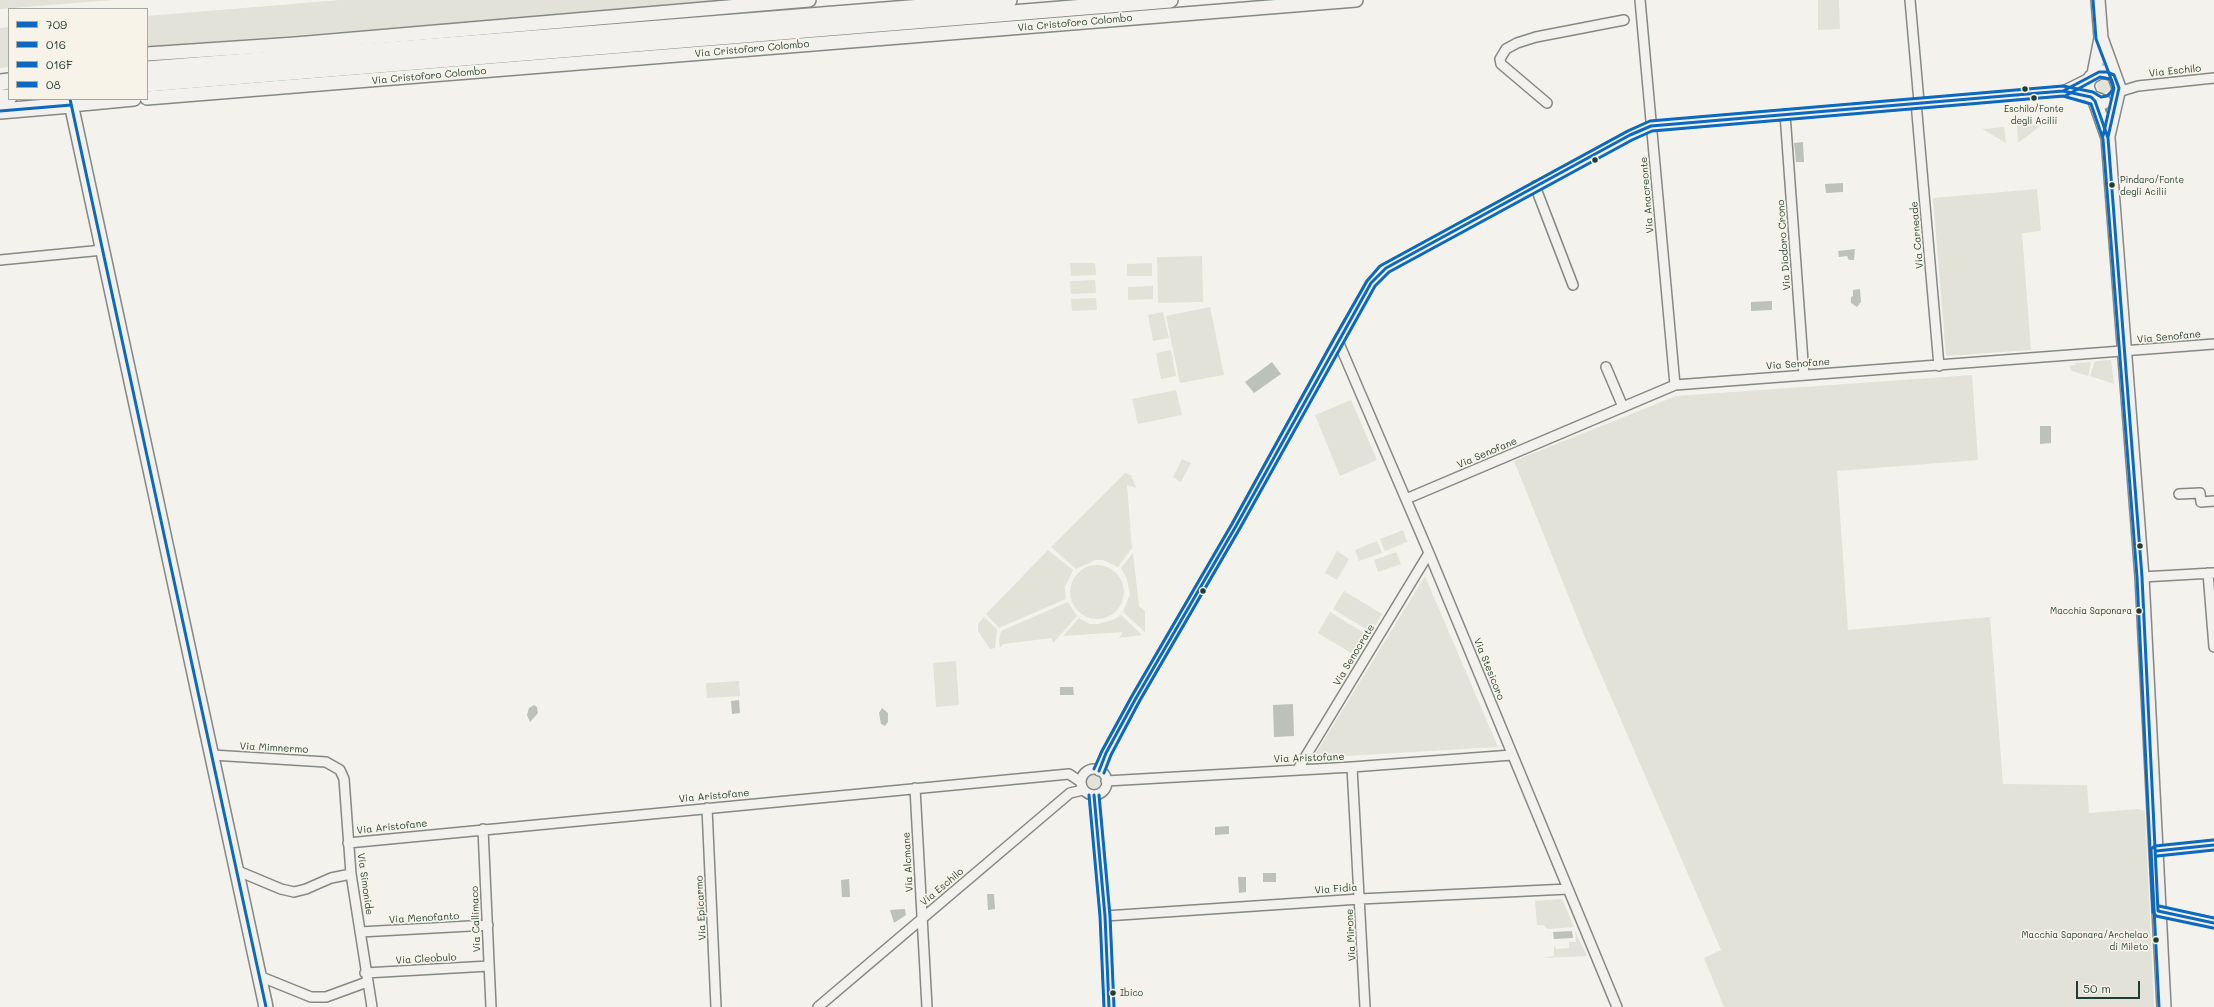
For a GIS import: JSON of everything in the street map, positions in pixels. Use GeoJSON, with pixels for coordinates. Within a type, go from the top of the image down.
{"type":"FeatureCollection","features":[{"type":"Feature","properties":{"kind":"main road"},"geometry":{"type":"LineString","coordinates":[[148,70],[1009,0]]}},
{"type":"Feature","properties":{"kind":"main road","name":"Via Cristoforo Colombo"},"geometry":{"type":"LineString","coordinates":[[148,84],[1170,0]]}},
{"type":"Feature","properties":{"kind":"main road"},"geometry":{"type":"LineString","coordinates":[[0,110],[66,101]]}},
{"type":"Feature","properties":{"kind":"street"},"geometry":{"type":"LineString","coordinates":[[148,54],[295,44],[809,0]]}},
{"type":"Feature","properties":{"kind":"street","name":"Via Cristoforo Colombo"},"geometry":{"type":"LineString","coordinates":[[148,98],[1356,0]]}},
{"type":"Feature","properties":{"kind":"street","name":"Via Carneade"},"geometry":{"type":"LineString","coordinates":[[1910,0],[1939,366]]}},
{"type":"Feature","properties":{"kind":"street"},"geometry":{"type":"LineString","coordinates":[[2098,0],[2101,38],[2115,77],[2117,94],[2108,138],[2142,577],[2164,1007]]}},
{"type":"Feature","properties":{"kind":"street","name":"Via Anacreonte"},"geometry":{"type":"LineString","coordinates":[[1639,1],[1675,385]]}},
{"type":"Feature","properties":{"kind":"street"},"geometry":{"type":"LineString","coordinates":[[1547,103],[1501,64],[1500,59],[1506,49],[1516,43],[1536,37],[1624,20]]}},
{"type":"Feature","properties":{"kind":"street"},"geometry":{"type":"LineString","coordinates":[[2101,38],[2088,87],[2108,138]]}},
{"type":"Feature","properties":{"kind":"street"},"geometry":{"type":"LineString","coordinates":[[295,44],[309,56]]}},
{"type":"Feature","properties":{"kind":"street"},"geometry":{"type":"LineString","coordinates":[[2064,91],[2104,71],[2138,86]]}},
{"type":"Feature","properties":{"kind":"street","name":"Via Eschilo"},"geometry":{"type":"LineString","coordinates":[[2138,86],[2214,78]]}},
{"type":"Feature","properties":{"kind":"street"},"geometry":{"type":"LineString","coordinates":[[1099,771],[1106,753],[1125,719],[1239,521],[1371,283],[1380,272],[1627,136],[1651,126],[1918,102],[2064,91],[2105,102],[2117,94],[2138,86]]}},
{"type":"Feature","properties":{"kind":"street"},"geometry":{"type":"LineString","coordinates":[[100,100],[66,101],[103,250],[238,871],[266,1007]]}},
{"type":"Feature","properties":{"kind":"street","name":"Via Diodoro Crono"},"geometry":{"type":"LineString","coordinates":[[1785,114],[1804,375]]}},
{"type":"Feature","properties":{"kind":"street"},"geometry":{"type":"LineString","coordinates":[[1535,186],[1573,285]]}},
{"type":"Feature","properties":{"kind":"street"},"geometry":{"type":"LineString","coordinates":[[0,260],[103,250]]}},
{"type":"Feature","properties":{"kind":"street","name":"Via Stesicoro"},"geometry":{"type":"LineString","coordinates":[[1338,341],[1429,553],[1617,1007]]}},
{"type":"Feature","properties":{"kind":"street","name":"Via Senofane"},"geometry":{"type":"LineString","coordinates":[[1406,499],[1675,385],[2214,344]]}},
{"type":"Feature","properties":{"kind":"street"},"geometry":{"type":"LineString","coordinates":[[1606,367],[1623,407]]}},
{"type":"Feature","properties":{"kind":"street"},"geometry":{"type":"LineString","coordinates":[[2179,494],[2200,493],[2201,502],[2214,501]]}},
{"type":"Feature","properties":{"kind":"street","name":"Via Senocrate"},"geometry":{"type":"LineString","coordinates":[[1298,769],[1429,553]]}},
{"type":"Feature","properties":{"kind":"street"},"geometry":{"type":"LineString","coordinates":[[2142,577],[2211,573],[2214,647]]}},
{"type":"Feature","properties":{"kind":"street","name":"Via Mimnermo"},"geometry":{"type":"LineString","coordinates":[[212,755],[326,762],[335,766]]}},
{"type":"Feature","properties":{"kind":"street","name":"Via Aristofane"},"geometry":{"type":"LineString","coordinates":[[1106,781],[1352,767],[1512,755]]}},
{"type":"Feature","properties":{"kind":"street","name":"Via Simonide"},"geometry":{"type":"LineString","coordinates":[[335,766],[340,770],[344,779],[348,843],[366,978],[372,1007]]}},
{"type":"Feature","properties":{"kind":"street","name":"Via Mirone"},"geometry":{"type":"LineString","coordinates":[[1352,767],[1365,1007]]}},
{"type":"Feature","properties":{"kind":"street"},"geometry":{"type":"LineString","coordinates":[[1094,795],[1103,791],[1106,781],[1104,775],[1099,771],[1089,770],[1082,776],[1082,786],[1094,795],[1105,916],[1109,1007]]}},
{"type":"Feature","properties":{"kind":"street","name":"Via Aristofane"},"geometry":{"type":"LineString","coordinates":[[348,843],[1069,774],[1082,786]]}},
{"type":"Feature","properties":{"kind":"street","name":"Via Eschilo"},"geometry":{"type":"LineString","coordinates":[[818,1007],[1070,793],[1082,786]]}},
{"type":"Feature","properties":{"kind":"street","name":"Via Alcmane"},"geometry":{"type":"LineString","coordinates":[[915,788],[927,1007]]}},
{"type":"Feature","properties":{"kind":"street","name":"Via Epicarmo"},"geometry":{"type":"LineString","coordinates":[[707,808],[716,1007]]}},
{"type":"Feature","properties":{"kind":"street","name":"Via Callimaco"},"geometry":{"type":"LineString","coordinates":[[483,829],[491,1007]]}},
{"type":"Feature","properties":{"kind":"street"},"geometry":{"type":"LineString","coordinates":[[2156,850],[2214,845]]}},
{"type":"Feature","properties":{"kind":"street"},"geometry":{"type":"LineString","coordinates":[[238,871],[281,889],[294,892],[306,889],[331,878],[352,874]]}},
{"type":"Feature","properties":{"kind":"street","name":"Via Fidia"},"geometry":{"type":"LineString","coordinates":[[1105,916],[1360,899],[1568,889]]}},
{"type":"Feature","properties":{"kind":"street"},"geometry":{"type":"LineString","coordinates":[[2158,911],[2214,923]]}},
{"type":"Feature","properties":{"kind":"street","name":"Via Menofanto"},"geometry":{"type":"LineString","coordinates":[[360,932],[488,925]]}},
{"type":"Feature","properties":{"kind":"street","name":"Via Cleobulo"},"geometry":{"type":"LineString","coordinates":[[259,976],[311,997],[326,997],[366,978],[489,966]]}},
{"type":"Feature","properties":{"kind":"shaded area"},"geometry":{"type":"Polygon","coordinates":[[[0,0],[113,0],[8,8],[0,9],[0,0]]]}},
{"type":"Feature","properties":{"kind":"shaded area"},"geometry":{"type":"Polygon","coordinates":[[[340,0],[748,0],[148,47],[148,16],[340,0]]]}},
{"type":"Feature","properties":{"kind":"shaded area"},"geometry":{"type":"Polygon","coordinates":[[[1818,0],[1839,0],[1840,29],[1818,30],[1818,0]]]}},
{"type":"Feature","properties":{"kind":"shaded area"},"geometry":{"type":"Polygon","coordinates":[[[8,27],[8,67],[0,68],[0,28],[8,27]]]}},
{"type":"Feature","properties":{"kind":"shaded area"},"geometry":{"type":"Polygon","coordinates":[[[2104,79],[2109,81],[2111,86],[2109,91],[2104,93],[2099,91],[2097,86],[2099,81],[2104,79]]]}},
{"type":"Feature","properties":{"kind":"shaded area"},"geometry":{"type":"Polygon","coordinates":[[[2043,124],[2018,143],[2017,125],[2043,124]]]}},
{"type":"Feature","properties":{"kind":"shaded area"},"geometry":{"type":"Polygon","coordinates":[[[2004,127],[2006,143],[1982,129],[2004,127]]]}},
{"type":"Feature","properties":{"kind":"shaded area"},"geometry":{"type":"Polygon","coordinates":[[[1803,142],[1804,162],[1796,162],[1794,143],[1803,142]]]}},
{"type":"Feature","properties":{"kind":"shaded area"},"geometry":{"type":"Polygon","coordinates":[[[1843,183],[1843,192],[1826,193],[1825,184],[1843,183]]]}},
{"type":"Feature","properties":{"kind":"shaded area"},"geometry":{"type":"Polygon","coordinates":[[[2037,189],[2041,231],[2022,233],[2031,350],[1946,356],[1933,198],[2037,189]]]}},
{"type":"Feature","properties":{"kind":"shaded area"},"geometry":{"type":"Polygon","coordinates":[[[1855,249],[1854,260],[1849,260],[1847,256],[1839,257],[1838,251],[1855,249]]]}},
{"type":"Feature","properties":{"kind":"shaded area"},"geometry":{"type":"Polygon","coordinates":[[[1202,256],[1203,302],[1158,303],[1157,257],[1202,256]]]}},
{"type":"Feature","properties":{"kind":"shaded area"},"geometry":{"type":"Polygon","coordinates":[[[1070,263],[1095,263],[1096,275],[1071,276],[1070,263]]]}},
{"type":"Feature","properties":{"kind":"shaded area"},"geometry":{"type":"Polygon","coordinates":[[[1152,263],[1152,276],[1127,276],[1127,264],[1152,263]]]}},
{"type":"Feature","properties":{"kind":"shaded area"},"geometry":{"type":"Polygon","coordinates":[[[1095,280],[1096,293],[1071,294],[1070,281],[1095,280]]]}},
{"type":"Feature","properties":{"kind":"shaded area"},"geometry":{"type":"Polygon","coordinates":[[[1153,286],[1153,299],[1128,300],[1128,287],[1153,286]]]}},
{"type":"Feature","properties":{"kind":"shaded area"},"geometry":{"type":"Polygon","coordinates":[[[1860,289],[1861,302],[1857,307],[1851,303],[1851,297],[1853,296],[1853,290],[1860,289]]]}},
{"type":"Feature","properties":{"kind":"shaded area"},"geometry":{"type":"Polygon","coordinates":[[[1096,298],[1097,310],[1072,311],[1071,299],[1096,298]]]}},
{"type":"Feature","properties":{"kind":"shaded area"},"geometry":{"type":"Polygon","coordinates":[[[1772,301],[1772,310],[1751,311],[1751,302],[1772,301]]]}},
{"type":"Feature","properties":{"kind":"shaded area"},"geometry":{"type":"Polygon","coordinates":[[[1210,307],[1224,375],[1180,383],[1166,316],[1210,307]]]}},
{"type":"Feature","properties":{"kind":"shaded area"},"geometry":{"type":"Polygon","coordinates":[[[1163,312],[1169,338],[1153,341],[1148,315],[1163,312]]]}},
{"type":"Feature","properties":{"kind":"shaded area"},"geometry":{"type":"Polygon","coordinates":[[[1171,350],[1176,376],[1161,379],[1156,353],[1171,350]]]}},
{"type":"Feature","properties":{"kind":"shaded area"},"geometry":{"type":"Polygon","coordinates":[[[2111,360],[2114,384],[2090,376],[2095,361],[2111,360]]]}},
{"type":"Feature","properties":{"kind":"shaded area"},"geometry":{"type":"Polygon","coordinates":[[[1272,362],[1281,374],[1254,393],[1245,382],[1272,362]]]}},
{"type":"Feature","properties":{"kind":"shaded area"},"geometry":{"type":"Polygon","coordinates":[[[2091,362],[2088,376],[2072,371],[2069,366],[2076,365],[2075,363],[2091,362]]]}},
{"type":"Feature","properties":{"kind":"shaded area"},"geometry":{"type":"Polygon","coordinates":[[[1972,375],[1978,460],[1837,471],[1848,630],[1990,617],[2003,784],[2087,785],[2089,813],[2138,809],[2145,811],[2154,1007],[1724,1007],[1704,958],[1721,950],[1587,642],[1514,461],[1676,396],[1972,375]]]}},
{"type":"Feature","properties":{"kind":"shaded area"},"geometry":{"type":"Polygon","coordinates":[[[1176,390],[1182,415],[1138,424],[1132,399],[1176,390]]]}},
{"type":"Feature","properties":{"kind":"shaded area"},"geometry":{"type":"Polygon","coordinates":[[[1351,400],[1377,460],[1340,476],[1315,415],[1351,400]]]}},
{"type":"Feature","properties":{"kind":"shaded area"},"geometry":{"type":"Polygon","coordinates":[[[2040,426],[2051,426],[2051,443],[2040,444],[2040,426]]]}},
{"type":"Feature","properties":{"kind":"shaded area"},"geometry":{"type":"Polygon","coordinates":[[[1182,459],[1191,463],[1181,482],[1173,477],[1182,459]]]}},
{"type":"Feature","properties":{"kind":"shaded area"},"geometry":{"type":"Polygon","coordinates":[[[1125,473],[1131,475],[1136,488],[1127,485],[1132,548],[1118,567],[1103,560],[1095,560],[1076,569],[1051,547],[1125,473]]]}},
{"type":"Feature","properties":{"kind":"shaded area"},"geometry":{"type":"Polygon","coordinates":[[[1403,530],[1407,542],[1385,551],[1380,539],[1403,530]]]}},
{"type":"Feature","properties":{"kind":"shaded area"},"geometry":{"type":"Polygon","coordinates":[[[1377,541],[1382,553],[1359,561],[1355,550],[1377,541]]]}},
{"type":"Feature","properties":{"kind":"shaded area"},"geometry":{"type":"Polygon","coordinates":[[[1048,550],[1073,570],[1065,587],[1066,599],[999,628],[986,614],[1048,550]]]}},
{"type":"Feature","properties":{"kind":"shaded area"},"geometry":{"type":"Polygon","coordinates":[[[1337,551],[1349,559],[1337,580],[1325,573],[1337,551]]]}},
{"type":"Feature","properties":{"kind":"shaded area"},"geometry":{"type":"Polygon","coordinates":[[[1396,552],[1401,564],[1378,572],[1374,560],[1396,552]]]}},
{"type":"Feature","properties":{"kind":"shaded area"},"geometry":{"type":"Polygon","coordinates":[[[1133,553],[1139,606],[1145,611],[1145,632],[1123,612],[1130,594],[1127,579],[1121,568],[1133,553]]]}},
{"type":"Feature","properties":{"kind":"shaded area"},"geometry":{"type":"Polygon","coordinates":[[[1097,565],[1107,567],[1116,573],[1122,582],[1124,592],[1122,602],[1116,611],[1107,617],[1097,619],[1087,617],[1078,611],[1072,602],[1070,592],[1072,582],[1078,573],[1087,567],[1097,565]]]}},
{"type":"Feature","properties":{"kind":"shaded area"},"geometry":{"type":"Polygon","coordinates":[[[1425,576],[1498,747],[1313,758],[1425,576]]]}},
{"type":"Feature","properties":{"kind":"shaded area"},"geometry":{"type":"Polygon","coordinates":[[[1344,591],[1382,614],[1371,632],[1333,609],[1344,591]]]}},
{"type":"Feature","properties":{"kind":"shaded area"},"geometry":{"type":"Polygon","coordinates":[[[1068,602],[1077,616],[1053,643],[1052,638],[1003,644],[1000,648],[999,641],[1001,631],[1068,602]]]}},
{"type":"Feature","properties":{"kind":"shaded area"},"geometry":{"type":"Polygon","coordinates":[[[1330,612],[1369,636],[1356,656],[1318,633],[1330,612]]]}},
{"type":"Feature","properties":{"kind":"shaded area"},"geometry":{"type":"Polygon","coordinates":[[[1121,615],[1142,635],[1119,638],[1123,632],[1063,636],[1079,618],[1090,624],[1098,624],[1113,620],[1121,615]]]}},
{"type":"Feature","properties":{"kind":"shaded area"},"geometry":{"type":"Polygon","coordinates":[[[984,617],[997,629],[995,648],[990,649],[978,631],[978,624],[984,617]]]}},
{"type":"Feature","properties":{"kind":"shaded area"},"geometry":{"type":"Polygon","coordinates":[[[956,661],[959,705],[936,707],[933,663],[956,661]]]}},
{"type":"Feature","properties":{"kind":"shaded area"},"geometry":{"type":"Polygon","coordinates":[[[739,681],[740,696],[707,698],[706,683],[739,681]]]}},
{"type":"Feature","properties":{"kind":"shaded area"},"geometry":{"type":"Polygon","coordinates":[[[1060,687],[1073,687],[1074,695],[1060,695],[1060,687]]]}},
{"type":"Feature","properties":{"kind":"shaded area"},"geometry":{"type":"Polygon","coordinates":[[[739,700],[740,713],[732,714],[731,701],[739,700]]]}},
{"type":"Feature","properties":{"kind":"shaded area"},"geometry":{"type":"Polygon","coordinates":[[[1293,704],[1294,736],[1274,737],[1273,705],[1293,704]]]}},
{"type":"Feature","properties":{"kind":"shaded area"},"geometry":{"type":"Polygon","coordinates":[[[534,705],[537,707],[538,713],[530,722],[527,715],[529,708],[534,705]]]}},
{"type":"Feature","properties":{"kind":"shaded area"},"geometry":{"type":"Polygon","coordinates":[[[882,708],[888,713],[888,722],[885,726],[881,724],[879,713],[882,708]]]}},
{"type":"Feature","properties":{"kind":"shaded area"},"geometry":{"type":"Polygon","coordinates":[[[1090,773],[1098,773],[1103,778],[1101,789],[1098,791],[1090,791],[1085,786],[1085,778],[1090,773]]]}},
{"type":"Feature","properties":{"kind":"shaded area"},"geometry":{"type":"Polygon","coordinates":[[[1229,826],[1229,834],[1215,835],[1215,827],[1229,826]]]}},
{"type":"Feature","properties":{"kind":"shaded area"},"geometry":{"type":"Polygon","coordinates":[[[1263,873],[1276,873],[1276,882],[1263,882],[1263,873]]]}},
{"type":"Feature","properties":{"kind":"shaded area"},"geometry":{"type":"Polygon","coordinates":[[[1238,877],[1246,877],[1246,892],[1239,893],[1238,877]]]}},
{"type":"Feature","properties":{"kind":"shaded area"},"geometry":{"type":"Polygon","coordinates":[[[849,879],[850,897],[842,897],[841,880],[849,879]]]}},
{"type":"Feature","properties":{"kind":"shaded area"},"geometry":{"type":"Polygon","coordinates":[[[987,894],[994,894],[995,909],[988,910],[987,894]]]}},
{"type":"Feature","properties":{"kind":"shaded area"},"geometry":{"type":"Polygon","coordinates":[[[1562,899],[1574,927],[1548,929],[1543,925],[1537,925],[1535,901],[1562,899]]]}},
{"type":"Feature","properties":{"kind":"shaded area"},"geometry":{"type":"Polygon","coordinates":[[[905,909],[906,915],[894,923],[890,910],[905,909]]]}},
{"type":"Feature","properties":{"kind":"shaded area"},"geometry":{"type":"Polygon","coordinates":[[[1572,931],[1573,938],[1554,939],[1553,932],[1572,931]]]}},
{"type":"Feature","properties":{"kind":"shaded area"},"geometry":{"type":"Polygon","coordinates":[[[1575,931],[1587,956],[1543,958],[1554,956],[1554,945],[1556,949],[1569,948],[1569,942],[1576,942],[1575,931]]]}},
{"type":"Feature","properties":{"kind":"transit line","name":"016F"},"geometry":{"type":"LineString","coordinates":[[1094,769],[1102,751],[1132,696],[1232,524],[1334,339],[1367,281],[1380,266],[1628,131],[1650,121],[2063,86],[2093,92],[2101,97],[2107,96],[2113,90],[2113,84],[2096,39],[2093,0]]}},
{"type":"Feature","properties":{"kind":"transit line","name":"709"},"geometry":{"type":"LineString","coordinates":[[2052,92],[2063,91],[2099,72],[2107,72],[2114,75],[2119,88],[2108,137]]}},
{"type":"Feature","properties":{"kind":"transit line","name":"016"},"geometry":{"type":"LineString","coordinates":[[2052,97],[2065,96],[2100,77],[2110,79],[2114,88],[2103,136]]}},
{"type":"Feature","properties":{"kind":"transit line","name":"709"},"geometry":{"type":"LineString","coordinates":[[1099,771],[1106,753],[1136,698],[1236,526],[1371,283],[1386,268],[1630,135],[1651,126],[2063,91],[2091,97],[2095,101],[2108,138],[2142,577],[2158,911],[2214,923]]}},
{"type":"Feature","properties":{"kind":"transit line","name":"016"},"geometry":{"type":"LineString","coordinates":[[1104,773],[1111,755],[1140,700],[1240,528],[1375,286],[1389,272],[1632,140],[1652,131],[2063,96],[2091,104],[2103,139],[2137,577],[2153,912],[2156,916],[2213,928]]}},
{"type":"Feature","properties":{"kind":"transit line","name":"709"},"geometry":{"type":"LineString","coordinates":[[70,100],[266,1007]]}},
{"type":"Feature","properties":{"kind":"transit line","name":"709"},"geometry":{"type":"LineString","coordinates":[[0,111],[71,105]]}},
{"type":"Feature","properties":{"kind":"transit line","name":"016"},"geometry":{"type":"LineString","coordinates":[[1089,795],[1100,916],[1104,1007]]}},
{"type":"Feature","properties":{"kind":"transit line","name":"709"},"geometry":{"type":"LineString","coordinates":[[1094,795],[1105,916],[1109,1007]]}},
{"type":"Feature","properties":{"kind":"transit line","name":"016F"},"geometry":{"type":"LineString","coordinates":[[1099,795],[1110,916],[1114,1007]]}},
{"type":"Feature","properties":{"kind":"transit line","name":"08"},"geometry":{"type":"LineString","coordinates":[[2159,1007],[2151,849],[2155,846],[2213,840]]}},
{"type":"Feature","properties":{"kind":"transit line","name":"709"},"geometry":{"type":"LineString","coordinates":[[2156,851],[2214,845]]}},
{"type":"Feature","properties":{"kind":"transit line","name":"016"},"geometry":{"type":"LineString","coordinates":[[2157,856],[2214,850]]}},
{"type":"Feature","properties":{"kind":"transit line","name":"08"},"geometry":{"type":"LineString","coordinates":[[2159,906],[2214,918]]}},
{"type":"Feature","properties":{"kind":"place","name":"Eschilo/Fonte degli Acilii"},"geometry":{"type":"Point","coordinates":[2034,98]}},
{"type":"Feature","properties":{"kind":"place","name":"Pindaro/Fonte degli Acilii"},"geometry":{"type":"Point","coordinates":[2112,185]}},
{"type":"Feature","properties":{"kind":"place","name":"Macchia Saponara"},"geometry":{"type":"Point","coordinates":[2139,611]}},
{"type":"Feature","properties":{"kind":"place","name":"Macchia Saponara/Archelao di Mileto"},"geometry":{"type":"Point","coordinates":[2156,940]}},
{"type":"Feature","properties":{"kind":"place","name":"Ibico"},"geometry":{"type":"Point","coordinates":[1113,993]}}]}
